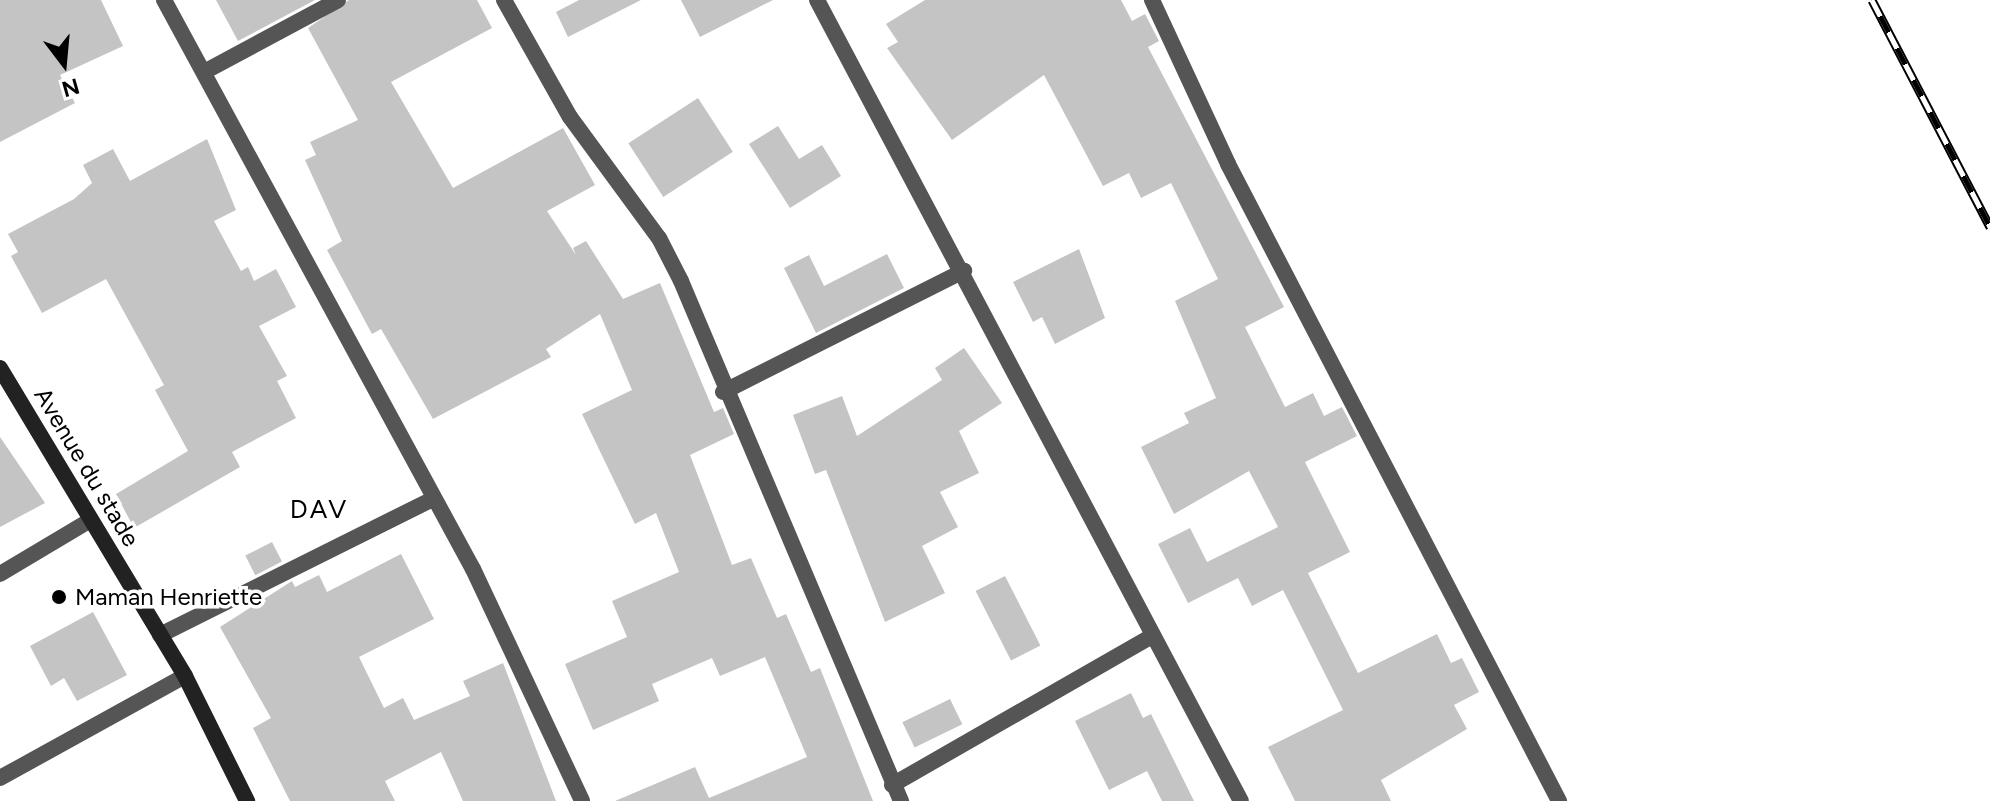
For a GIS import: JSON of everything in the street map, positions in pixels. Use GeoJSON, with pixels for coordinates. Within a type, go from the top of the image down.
{"type":"FeatureCollection","features":[{"type":"Feature","properties":{"kind":"street"},"geometry":{"type":"LineString","coordinates":[[164,0],[431,500],[473,569],[582,801]]}},
{"type":"Feature","properties":{"kind":"street"},"geometry":{"type":"LineString","coordinates":[[204,72],[338,0]]}},
{"type":"Feature","properties":{"kind":"street"},"geometry":{"type":"LineString","coordinates":[[504,0],[570,117],[659,238],[901,801]]}},
{"type":"Feature","properties":{"kind":"street"},"geometry":{"type":"LineString","coordinates":[[817,0],[964,271],[1149,638],[1241,801]]}},
{"type":"Feature","properties":{"kind":"street"},"geometry":{"type":"LineString","coordinates":[[1152,0],[1228,164],[1559,801]]}},
{"type":"Feature","properties":{"kind":"street"},"geometry":{"type":"LineString","coordinates":[[723,392],[964,271]]}},
{"type":"Feature","properties":{"kind":"street","name":"Avenue du stade"},"geometry":{"type":"LineString","coordinates":[[0,368],[89,521],[185,676],[247,801]]}},
{"type":"Feature","properties":{"kind":"street"},"geometry":{"type":"LineString","coordinates":[[160,635],[431,500]]}},
{"type":"Feature","properties":{"kind":"street"},"geometry":{"type":"LineString","coordinates":[[0,574],[89,521]]}},
{"type":"Feature","properties":{"kind":"street"},"geometry":{"type":"LineString","coordinates":[[892,785],[1149,638]]}},
{"type":"Feature","properties":{"kind":"street"},"geometry":{"type":"LineString","coordinates":[[0,778],[185,676]]}},
{"type":"Feature","properties":{"kind":"building"},"geometry":{"type":"Polygon","coordinates":[[[0,0],[101,0],[123,46],[60,75],[75,103],[0,142],[0,0]]]}},
{"type":"Feature","properties":{"kind":"building"},"geometry":{"type":"Polygon","coordinates":[[[216,0],[315,0],[238,41],[216,0]]]}},
{"type":"Feature","properties":{"kind":"building"},"geometry":{"type":"Polygon","coordinates":[[[349,0],[477,0],[492,28],[391,82],[453,188],[563,128],[595,185],[547,211],[576,255],[573,248],[586,241],[623,299],[660,283],[714,412],[723,408],[734,434],[690,455],[732,565],[751,558],[777,618],[786,614],[811,672],[820,668],[873,801],[615,801],[695,767],[709,798],[807,757],[765,657],[720,676],[712,658],[652,684],[659,701],[593,730],[565,664],[627,637],[612,601],[679,572],[656,513],[635,524],[582,414],[632,390],[600,314],[546,349],[551,357],[433,419],[381,329],[372,334],[327,250],[342,241],[305,160],[316,155],[310,142],[358,120],[308,28],[349,0]]]}},
{"type":"Feature","properties":{"kind":"building"},"geometry":{"type":"Polygon","coordinates":[[[579,0],[641,0],[568,37],[556,12],[579,0]]]}},
{"type":"Feature","properties":{"kind":"building"},"geometry":{"type":"Polygon","coordinates":[[[681,0],[773,0],[700,37],[681,0]]]}},
{"type":"Feature","properties":{"kind":"building"},"geometry":{"type":"Polygon","coordinates":[[[925,0],[1121,0],[1132,21],[1145,14],[1159,41],[1148,47],[1284,307],[1245,327],[1285,407],[1313,393],[1324,416],[1342,407],[1357,436],[1305,462],[1350,552],[1308,573],[1358,673],[1437,634],[1451,663],[1462,658],[1479,692],[1454,705],[1467,729],[1381,780],[1391,801],[1295,801],[1268,747],[1343,710],[1283,590],[1252,606],[1238,578],[1188,603],[1158,544],[1190,528],[1207,562],[1278,527],[1249,471],[1174,514],[1141,447],[1189,423],[1184,413],[1216,398],[1175,301],[1218,279],[1171,183],[1141,198],[1129,173],[1103,186],[1044,75],[952,140],[887,48],[898,42],[886,24],[925,0]]]}},
{"type":"Feature","properties":{"kind":"building"},"geometry":{"type":"Polygon","coordinates":[[[698,98],[733,152],[663,197],[628,143],[698,98]]]}},
{"type":"Feature","properties":{"kind":"building"},"geometry":{"type":"Polygon","coordinates":[[[778,126],[799,159],[822,145],[841,176],[790,208],[749,144],[778,126]]]}},
{"type":"Feature","properties":{"kind":"building"},"geometry":{"type":"Polygon","coordinates":[[[207,139],[236,210],[214,221],[241,271],[248,267],[254,281],[276,269],[296,307],[259,326],[287,376],[277,381],[296,418],[232,452],[240,467],[134,528],[116,494],[188,451],[155,390],[164,385],[106,279],[42,313],[11,256],[18,252],[8,234],[74,199],[92,183],[83,165],[113,149],[130,181],[207,139]]]}},
{"type":"Feature","properties":{"kind":"building"},"geometry":{"type":"Polygon","coordinates":[[[1079,249],[1105,318],[1055,344],[1042,317],[1033,322],[1013,282],[1079,249]]]}},
{"type":"Feature","properties":{"kind":"building"},"geometry":{"type":"Polygon","coordinates":[[[887,254],[904,288],[816,333],[784,268],[809,255],[824,286],[887,254]]]}},
{"type":"Feature","properties":{"kind":"building"},"geometry":{"type":"Polygon","coordinates":[[[964,348],[1002,403],[959,431],[979,473],[940,492],[958,527],[922,546],[945,593],[885,622],[826,470],[815,474],[793,415],[842,396],[857,436],[942,380],[935,368],[964,348]]]}},
{"type":"Feature","properties":{"kind":"building"},"geometry":{"type":"Polygon","coordinates":[[[0,437],[45,503],[0,527],[0,437]]]}},
{"type":"Feature","properties":{"kind":"building"},"geometry":{"type":"Polygon","coordinates":[[[272,542],[282,562],[255,575],[245,556],[272,542]]]}},
{"type":"Feature","properties":{"kind":"building"},"geometry":{"type":"Polygon","coordinates":[[[401,554],[434,619],[359,657],[384,708],[403,698],[414,720],[470,696],[463,681],[503,663],[556,801],[463,801],[441,752],[385,781],[395,801],[290,801],[253,728],[271,718],[220,627],[292,581],[295,587],[319,575],[327,592],[401,554]]]}},
{"type":"Feature","properties":{"kind":"building"},"geometry":{"type":"Polygon","coordinates":[[[1005,576],[1040,645],[1011,660],[976,591],[1005,576]]]}},
{"type":"Feature","properties":{"kind":"building"},"geometry":{"type":"Polygon","coordinates":[[[93,612],[127,675],[77,701],[64,678],[51,686],[30,646],[93,612]]]}},
{"type":"Feature","properties":{"kind":"building"},"geometry":{"type":"Polygon","coordinates":[[[1131,693],[1143,718],[1151,714],[1194,801],[1162,801],[1147,771],[1109,790],[1075,721],[1131,693]]]}},
{"type":"Feature","properties":{"kind":"building"},"geometry":{"type":"Polygon","coordinates":[[[950,699],[962,724],[915,747],[902,722],[950,699]]]}},
{"type":"Feature","properties":{"kind":"railway"},"geometry":{"type":"LineString","coordinates":[[1872,0],[1990,227]]}},
{"type":"Feature","properties":{"kind":"place","name":"Maman Henriette"},"geometry":{"type":"Point","coordinates":[59,597]}},
{"type":"Feature","properties":{"kind":"district","name":"DAV"},"geometry":{"type":"Point","coordinates":[319,510]}}]}
